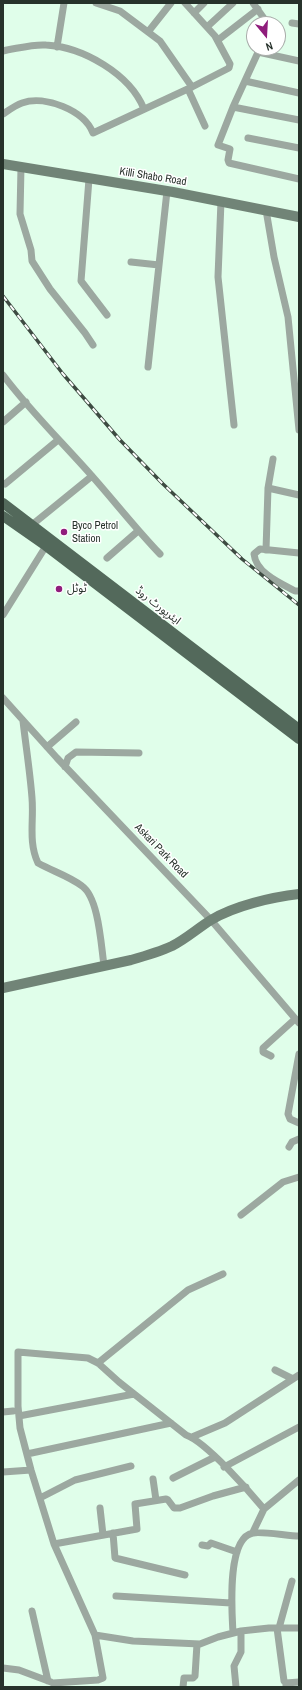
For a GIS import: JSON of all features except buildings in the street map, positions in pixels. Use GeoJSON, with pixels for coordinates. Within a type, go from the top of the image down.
{"type":"FeatureCollection","features":[{"type":"Feature","properties":{"kind":"main road","name":"ایئرپورٹ روڈ"},"geometry":{"type":"LineString","coordinates":[[3,503],[33,524],[299,729]]}},
{"type":"Feature","properties":{"kind":"main road","name":"ایئرپورٹ روڈ"},"geometry":{"type":"LineString","coordinates":[[3,516],[46,546],[299,740]]}},
{"type":"Feature","properties":{"kind":"street"},"geometry":{"type":"LineString","coordinates":[[57,47],[64,3]]}},
{"type":"Feature","properties":{"kind":"street"},"geometry":{"type":"LineString","coordinates":[[96,3],[120,11],[160,41],[190,88],[205,126]]}},
{"type":"Feature","properties":{"kind":"street"},"geometry":{"type":"LineString","coordinates":[[148,32],[171,3]]}},
{"type":"Feature","properties":{"kind":"street"},"geometry":{"type":"LineString","coordinates":[[3,114],[23,103],[42,101],[69,108],[90,125],[93,133],[190,88],[230,66],[218,40],[185,3]]}},
{"type":"Feature","properties":{"kind":"street"},"geometry":{"type":"LineString","coordinates":[[194,13],[204,3]]}},
{"type":"Feature","properties":{"kind":"street"},"geometry":{"type":"LineString","coordinates":[[206,27],[233,3]]}},
{"type":"Feature","properties":{"kind":"street"},"geometry":{"type":"LineString","coordinates":[[253,3],[263,16]]}},
{"type":"Feature","properties":{"kind":"street"},"geometry":{"type":"LineString","coordinates":[[218,40],[258,9]]}},
{"type":"Feature","properties":{"kind":"street"},"geometry":{"type":"LineString","coordinates":[[3,51],[46,45],[78,51],[120,76],[140,99],[144,109]]}},
{"type":"Feature","properties":{"kind":"street"},"geometry":{"type":"LineString","coordinates":[[256,56],[233,107],[218,145],[230,149],[228,162],[299,179]]}},
{"type":"Feature","properties":{"kind":"street"},"geometry":{"type":"LineString","coordinates":[[281,56],[299,61]]}},
{"type":"Feature","properties":{"kind":"street"},"geometry":{"type":"LineString","coordinates":[[245,81],[299,93]]}},
{"type":"Feature","properties":{"kind":"street"},"geometry":{"type":"LineString","coordinates":[[233,107],[299,120]]}},
{"type":"Feature","properties":{"kind":"street"},"geometry":{"type":"LineString","coordinates":[[248,138],[299,148]]}},
{"type":"Feature","properties":{"kind":"street","name":"Killi Shabo Road"},"geometry":{"type":"LineString","coordinates":[[3,164],[167,191],[299,217]]}},
{"type":"Feature","properties":{"kind":"street"},"geometry":{"type":"LineString","coordinates":[[21,167],[20,214],[31,250],[32,261],[50,289],[85,332],[93,345]]}},
{"type":"Feature","properties":{"kind":"street"},"geometry":{"type":"LineString","coordinates":[[89,179],[81,281],[107,315]]}},
{"type":"Feature","properties":{"kind":"street"},"geometry":{"type":"LineString","coordinates":[[148,367],[167,191]]}},
{"type":"Feature","properties":{"kind":"street"},"geometry":{"type":"LineString","coordinates":[[221,201],[218,277],[234,425]]}},
{"type":"Feature","properties":{"kind":"street"},"geometry":{"type":"LineString","coordinates":[[266,210],[274,257],[288,318],[296,381],[299,430]]}},
{"type":"Feature","properties":{"kind":"street"},"geometry":{"type":"LineString","coordinates":[[131,262],[159,265]]}},
{"type":"Feature","properties":{"kind":"street"},"geometry":{"type":"LineString","coordinates":[[3,375],[58,440],[92,476],[138,531],[160,554]]}},
{"type":"Feature","properties":{"kind":"street"},"geometry":{"type":"LineString","coordinates":[[3,422],[26,402]]}},
{"type":"Feature","properties":{"kind":"street"},"geometry":{"type":"LineString","coordinates":[[5,484],[58,440]]}},
{"type":"Feature","properties":{"kind":"street"},"geometry":{"type":"LineString","coordinates":[[266,550],[268,488],[273,459]]}},
{"type":"Feature","properties":{"kind":"street"},"geometry":{"type":"LineString","coordinates":[[33,524],[92,476]]}},
{"type":"Feature","properties":{"kind":"street"},"geometry":{"type":"LineString","coordinates":[[268,488],[299,495]]}},
{"type":"Feature","properties":{"kind":"street"},"geometry":{"type":"LineString","coordinates":[[107,558],[138,531]]}},
{"type":"Feature","properties":{"kind":"street"},"geometry":{"type":"LineString","coordinates":[[3,615],[46,546]]}},
{"type":"Feature","properties":{"kind":"street"},"geometry":{"type":"LineString","coordinates":[[298,592],[268,575],[258,566],[255,561],[254,554],[260,549],[299,553]]}},
{"type":"Feature","properties":{"kind":"street","name":"Askari Park Road"},"geometry":{"type":"LineString","coordinates":[[3,698],[65,767],[211,920],[297,1021]]}},
{"type":"Feature","properties":{"kind":"street"},"geometry":{"type":"LineString","coordinates":[[23,721],[32,800],[32,841],[35,856],[38,863],[83,886],[90,896],[95,911],[104,965]]}},
{"type":"Feature","properties":{"kind":"street"},"geometry":{"type":"LineString","coordinates":[[47,747],[76,722]]}},
{"type":"Feature","properties":{"kind":"street"},"geometry":{"type":"LineString","coordinates":[[65,767],[68,758],[76,752],[139,753]]}},
{"type":"Feature","properties":{"kind":"street"},"geometry":{"type":"LineString","coordinates":[[3,988],[132,960],[173,945],[211,920],[228,912],[277,896],[299,894]]}},
{"type":"Feature","properties":{"kind":"street"},"geometry":{"type":"LineString","coordinates":[[271,1056],[263,1052],[263,1048],[297,1021]]}},
{"type":"Feature","properties":{"kind":"street"},"geometry":{"type":"LineString","coordinates":[[299,1054],[288,1114],[290,1119],[299,1123]]}},
{"type":"Feature","properties":{"kind":"street"},"geometry":{"type":"LineString","coordinates":[[289,1147],[292,1142],[299,1139]]}},
{"type":"Feature","properties":{"kind":"street"},"geometry":{"type":"LineString","coordinates":[[241,1215],[283,1182],[299,1177]]}},
{"type":"Feature","properties":{"kind":"street"},"geometry":{"type":"LineString","coordinates":[[98,1363],[188,1290],[223,1274]]}},
{"type":"Feature","properties":{"kind":"street"},"geometry":{"type":"LineString","coordinates":[[50,1682],[98,1680],[103,1678],[95,1635],[54,1544],[31,1470],[20,1428],[18,1352],[88,1358],[98,1363],[134,1394],[186,1435],[192,1437],[215,1457],[246,1487],[264,1509]]}},
{"type":"Feature","properties":{"kind":"street"},"geometry":{"type":"LineString","coordinates":[[275,1370],[296,1377]]}},
{"type":"Feature","properties":{"kind":"street"},"geometry":{"type":"LineString","coordinates":[[192,1437],[225,1423],[296,1377]]}},
{"type":"Feature","properties":{"kind":"street"},"geometry":{"type":"LineString","coordinates":[[19,1416],[134,1394]]}},
{"type":"Feature","properties":{"kind":"street"},"geometry":{"type":"LineString","coordinates":[[3,1412],[13,1411]]}},
{"type":"Feature","properties":{"kind":"street"},"geometry":{"type":"LineString","coordinates":[[27,1454],[171,1423]]}},
{"type":"Feature","properties":{"kind":"street"},"geometry":{"type":"LineString","coordinates":[[224,1466],[299,1427]]}},
{"type":"Feature","properties":{"kind":"street"},"geometry":{"type":"LineString","coordinates":[[173,1478],[215,1457]]}},
{"type":"Feature","properties":{"kind":"street"},"geometry":{"type":"LineString","coordinates":[[40,1498],[76,1480],[131,1466]]}},
{"type":"Feature","properties":{"kind":"street"},"geometry":{"type":"LineString","coordinates":[[3,1472],[31,1470]]}},
{"type":"Feature","properties":{"kind":"street"},"geometry":{"type":"LineString","coordinates":[[153,1479],[156,1500]]}},
{"type":"Feature","properties":{"kind":"street"},"geometry":{"type":"LineString","coordinates":[[233,1633],[231,1603],[233,1574],[237,1552],[244,1538],[254,1532],[264,1509],[299,1480]]}},
{"type":"Feature","properties":{"kind":"street"},"geometry":{"type":"LineString","coordinates":[[54,1544],[138,1529],[134,1505],[156,1500],[168,1500],[176,1508],[246,1487]]}},
{"type":"Feature","properties":{"kind":"street"},"geometry":{"type":"LineString","coordinates":[[100,1508],[103,1535]]}},
{"type":"Feature","properties":{"kind":"street"},"geometry":{"type":"LineString","coordinates":[[254,1532],[299,1536]]}},
{"type":"Feature","properties":{"kind":"street"},"geometry":{"type":"LineString","coordinates":[[113,1533],[115,1558],[185,1575]]}},
{"type":"Feature","properties":{"kind":"street"},"geometry":{"type":"LineString","coordinates":[[202,1545],[208,1546],[211,1543],[237,1552]]}},
{"type":"Feature","properties":{"kind":"street"},"geometry":{"type":"LineString","coordinates":[[292,1581],[278,1628],[284,1681],[286,1685],[299,1682]]}},
{"type":"Feature","properties":{"kind":"street"},"geometry":{"type":"LineString","coordinates":[[116,1596],[231,1603]]}},
{"type":"Feature","properties":{"kind":"street"},"geometry":{"type":"LineString","coordinates":[[32,1611],[50,1682]]}},
{"type":"Feature","properties":{"kind":"street"},"geometry":{"type":"LineString","coordinates":[[95,1635],[133,1641],[197,1644],[205,1643],[218,1637],[241,1631],[299,1628]]}},
{"type":"Feature","properties":{"kind":"street"},"geometry":{"type":"LineString","coordinates":[[236,1687],[234,1666],[241,1652],[241,1631]]}},
{"type":"Feature","properties":{"kind":"street"},"geometry":{"type":"LineString","coordinates":[[183,1687],[184,1678],[195,1676],[197,1644]]}},
{"type":"Feature","properties":{"kind":"street"},"geometry":{"type":"LineString","coordinates":[[3,1668],[19,1670],[60,1687]]}},
{"type":"Feature","properties":{"kind":"railway"},"geometry":{"type":"LineString","coordinates":[[3,296],[63,374],[120,440],[163,484],[242,559],[299,605]]}},
{"type":"Feature","properties":{"kind":"place","name":"Byco Petrol Station"},"geometry":{"type":"Point","coordinates":[64,532]}},
{"type":"Feature","properties":{"kind":"place","name":"ٹوٹل"},"geometry":{"type":"Point","coordinates":[59,589]}}]}
